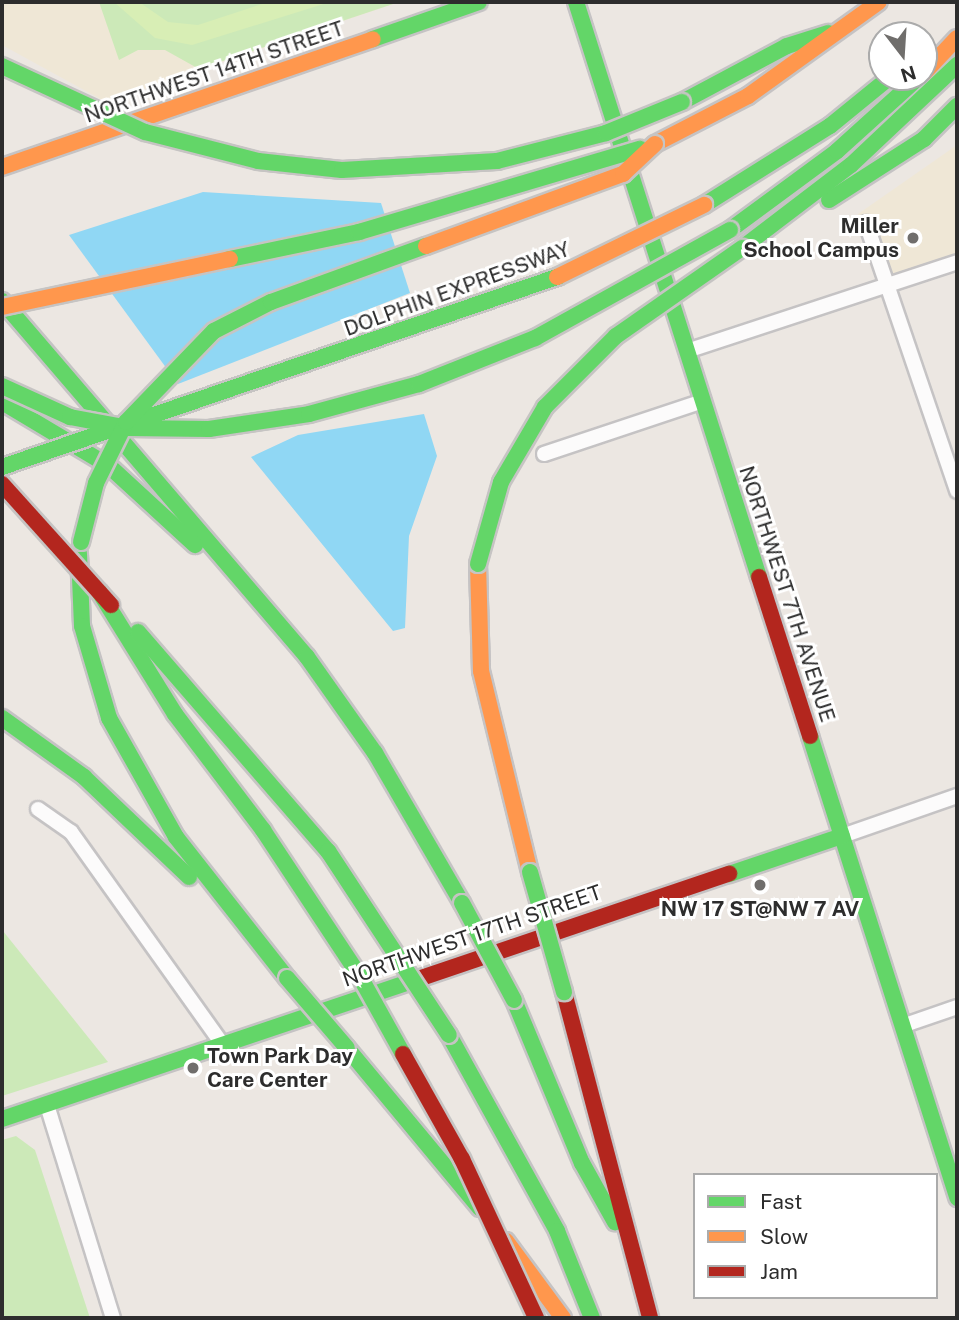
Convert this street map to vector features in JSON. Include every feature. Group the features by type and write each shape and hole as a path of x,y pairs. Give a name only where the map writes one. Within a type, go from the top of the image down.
{"main road":[{"name":"NORTHWEST 14TH STREET","path":"2,167 478,2"},
{"name":"NORTHWEST 7TH AVENUE","path":"576,2 957,1198"},
{"path":"2,307 359,232 655,144 693,127 846,27 879,2"},
{"path":"938,34 957,16"},
{"path":"2,66 145,132 258,162 342,170 496,161 606,132 682,102 787,46 846,27"},
{"path":"938,58 957,38"},
{"path":"650,1318 626,1242 609,1155 530,872 481,671 478,564 501,482 545,407 616,337 742,248 851,165 957,65"},
{"name":"DOLPHIN EXPRESSWAY","path":"2,467 552,280 704,205 830,126 873,91"},
{"path":"2,386 70,416 128,428 223,428 309,414 419,384 535,338 730,230 837,151 903,91"},
{"path":"742,248 889,163 957,106"},
{"path":"563,1318 347,1048 231,910 157,807 109,718 82,626 80,542 108,452 155,385 194,347 243,315 623,174 655,144"},
{"path":"2,301 242,576 375,753 462,903 514,1000 582,1163 626,1242"},
{"path":"2,402 109,467 212,562 242,576"},
{"path":"2,484 321,842 449,1035 557,1231 592,1318"},
{"path":"100,593 175,714 263,830 359,975 462,1159 536,1318"},
{"path":"2,718 84,777 199,888 231,910"},
{"name":"NORTHWEST 17TH STREET","path":"2,1119 842,836"}],"street":[{"path":"866,223 957,491"},
{"path":"687,351 957,262"},
{"path":"544,454 703,401"},
{"name":"NORTHWEST 17TH STREET","path":"842,836 957,796"},
{"path":"38,809 71,832 222,1045"},
{"path":"902,1026 957,1007"},
{"path":"47,1105 113,1318"}],"shaded area":[{"path":"2,2 399,2 106,102 2,45"},
{"name":"Miller School Campus","path":"957,145 957,262 887,286 858,214"}],"green space":[{"path":"99,2 399,2 199,69 165,50 138,50 119,60"},
{"path":"114,2 139,2 168,22 198,25 268,2 330,2 192,45 155,38"},
{"path":"3,931 108,1062 2,1096"},
{"path":"16,1136 35,1150 90,1318 2,1318 2,1140"}],"water":[{"path":"203,192 381,203 410,293 178,384 69,235"},
{"path":"424,414 437,456 409,536 405,628 393,631 251,457 298,435"}],"traffic: fast":[{"path":"373,39 479,2"},
{"path":"576,2 759,577"},
{"path":"682,102 787,46 828,33"},
{"path":"742,248 851,165 957,65"},
{"path":"2,66 145,132 258,161 342,170 497,161 606,133 682,102"},
{"path":"704,205 830,126 873,91"},
{"path":"730,230 837,151 903,91"},
{"path":"829,200 924,139 957,106"},
{"path":"230,259 359,232 640,149"},
{"path":"2,386 70,417 128,428 209,429 309,414 419,384 535,338 730,230"},
{"path":"81,542 96,483 126,422 214,331 271,302 426,246"},
{"path":"478,564 501,482 545,407 616,336 742,248"},
{"path":"2,467 557,277"},
{"path":"2,301 307,657 375,753 462,903"},
{"path":"2,402 109,466 195,545"},
{"path":"79,554 82,626 109,718 176,837 287,978"},
{"path":"100,593 175,714 263,830 359,975 403,1054"},
{"path":"138,632 328,851 449,1035"},
{"path":"2,718 84,777 189,877"},
{"path":"810,736 957,1198"},
{"path":"729,874 842,836"},
{"path":"530,872 564,992"},
{"path":"462,903 514,1000"},
{"path":"287,978 347,1048"},
{"path":"2,1119 412,981"},
{"path":"514,1000 582,1163 615,1222"},
{"path":"449,1035 557,1231 592,1318"},
{"path":"347,1048 480,1208"}],"traffic: slow":[{"path":"655,144 748,96 879,2"},
{"path":"938,58 957,38"},
{"path":"2,167 373,39"},
{"path":"426,246 623,174 655,144"},
{"path":"557,277 704,205"},
{"path":"2,307 230,259"},
{"path":"478,564 481,671 530,872"},
{"path":"506,1241 563,1318"}],"traffic: jam":[{"path":"2,484 111,605"},
{"path":"759,577 810,736"},
{"path":"412,981 729,874"},
{"path":"564,992 650,1318"},
{"path":"403,1054 462,1159 536,1318"}],"place":[{"name":"Miller School Campus","path":"913,238"},
{"name":"NW 17 ST@NW 7 AV","path":"760,885"},
{"name":"Town Park Day Care Center","path":"193,1068"}]}
